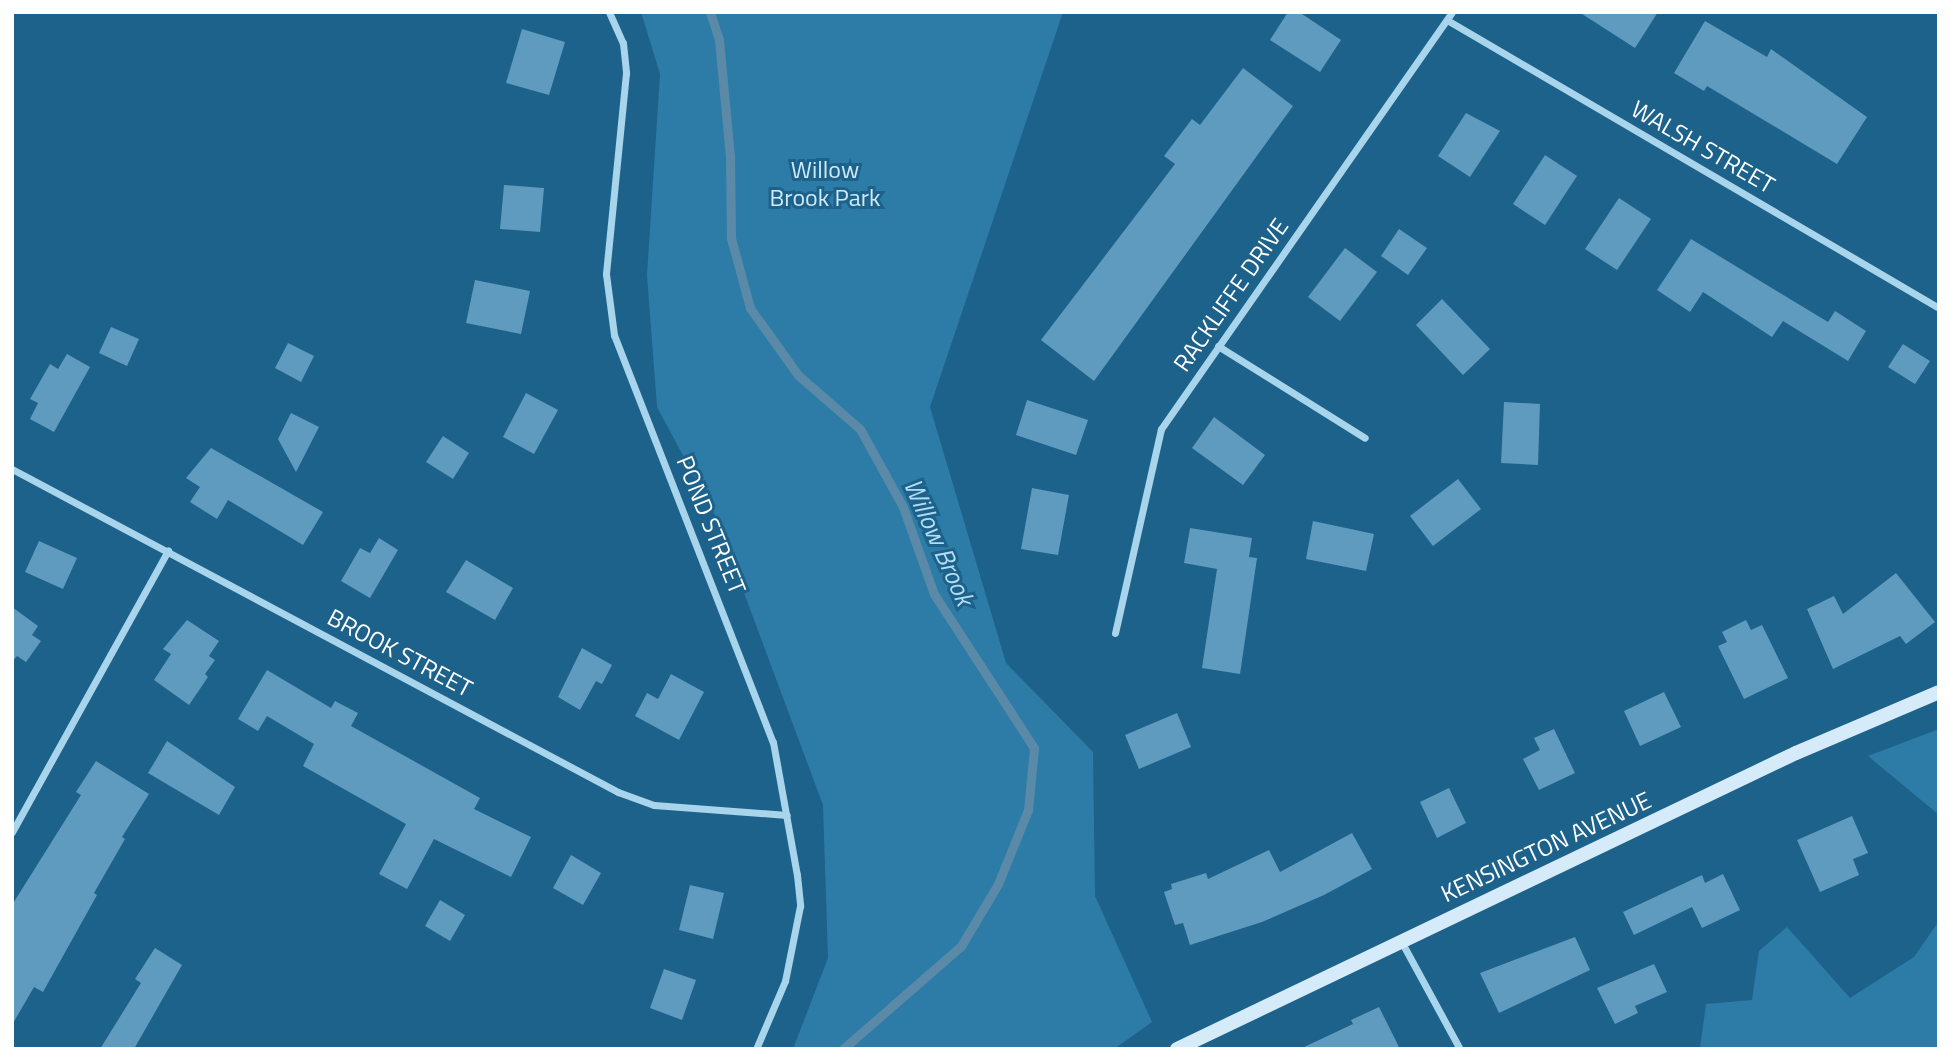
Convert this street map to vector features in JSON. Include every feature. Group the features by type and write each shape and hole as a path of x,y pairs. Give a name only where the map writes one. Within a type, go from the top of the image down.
{"main road":[{"name":"KENSINGTON AVENUE","path":"1177,1049 1796,753 1939,692"}],"street":[{"name":"POND STREET","path":"609,12 623,43 626,73 606,274 614,335 718,592 773,742 787,814 800,906 785,981 756,1049"},
{"name":"WALSH STREET","path":"1450,16 1939,308"},
{"name":"RACKLIFFE DRIVE","path":"1115,633 1161,429 1450,16"},
{"path":"1218,346 1365,438"},
{"name":"BROOK STREET","path":"12,469 618,792 654,804 787,814"},
{"path":"12,832 168,550"},
{"path":"1401,941 1460,1049"}],"green space":[{"name":"Willow Brook Park","path":"641,12 1063,12 930,407 1006,663 1093,752 1095,896 1152,1022 1114,1049 793,1049 828,958 823,805 715,515 657,407 647,275 660,74"},
{"path":"1939,729 1939,815 1868,756"},
{"path":"1939,921 1939,1049 1700,1049 1706,1004 1752,1000 1759,951 1787,927 1850,998 1914,957"}],"building":[{"path":"1288,12 1299,12 1341,40 1320,72 1270,40"},
{"path":"1579,12 1658,12 1635,48"},
{"path":"1705,21 1767,57 1771,49 1867,117 1837,164 1707,86 1704,91 1674,73"},
{"path":"522,29 565,42 549,95 506,83"},
{"path":"1243,68 1293,106 1094,381 1041,340 1175,164 1164,156 1192,119 1200,125"},
{"path":"1466,113 1500,131 1470,177 1438,156"},
{"path":"1545,155 1577,176 1545,225 1513,204"},
{"path":"504,185 544,188 540,232 500,229"},
{"path":"1619,198 1651,219 1617,270 1585,249"},
{"path":"1399,229 1427,248 1408,275 1381,256"},
{"path":"1691,239 1828,322 1835,311 1866,331 1848,361 1783,321 1772,337 1703,292 1690,312 1657,290"},
{"path":"1345,248 1377,272 1340,321 1308,297"},
{"path":"475,280 530,291 521,334 466,323"},
{"path":"1442,299 1490,349 1463,375 1416,325"},
{"path":"111,327 139,339 127,366 99,353"},
{"path":"288,343 314,356 301,382 275,368"},
{"path":"1903,344 1930,361 1915,384 1888,367"},
{"path":"67,354 90,367 54,432 30,419 38,403 30,399 50,364 58,369"},
{"path":"526,393 558,410 534,454 503,437"},
{"path":"1027,400 1088,420 1076,455 1016,435"},
{"path":"1504,402 1540,404 1538,465 1501,463"},
{"path":"291,413 319,427 296,472 278,439"},
{"path":"1214,417 1265,455 1243,485 1192,448"},
{"path":"443,436 469,453 453,479 426,462"},
{"path":"211,448 323,512 303,545 228,500 217,519 190,502 200,487 186,478"},
{"path":"1458,479 1481,509 1433,546 1410,516"},
{"path":"1032,488 1069,495 1058,555 1021,549"},
{"path":"1313,521 1374,534 1366,571 1306,559"},
{"path":"1190,528 1252,538 1249,557 1257,558 1240,674 1202,668 1217,569 1184,563"},
{"path":"379,538 398,550 370,598 341,581 360,548 370,553"},
{"path":"39,541 77,558 63,589 25,572"},
{"path":"466,560 513,588 495,620 446,592"},
{"path":"1896,573 1935,622 1906,644 1900,636 1833,669 1807,609 1834,596 1843,614"},
{"path":"12,607 38,626 32,635 41,641 26,662 17,656 12,662"},
{"path":"187,620 219,641 209,656 215,660 205,674 208,677 189,705 154,680 171,654 163,649"},
{"path":"1746,620 1751,630 1762,625 1788,678 1744,699 1718,646 1727,642 1722,632"},
{"path":"582,648 612,665 602,684 596,681 580,710 558,697"},
{"path":"267,670 331,708 335,701 358,713 351,726 480,798 474,809 531,837 511,877 434,839 407,889 379,874 406,824 303,766 314,744 267,716 258,731 238,719"},
{"path":"671,674 704,692 679,740 635,716 647,693 658,699"},
{"path":"1664,692 1681,727 1640,746 1624,711"},
{"path":"1177,713 1191,747 1139,769 1125,735"},
{"path":"1554,729 1575,773 1539,790 1523,759 1540,750 1534,738"},
{"path":"167,741 235,787 219,815 148,773"},
{"path":"96,761 149,794 122,837 125,839 94,893 97,895 43,992 34,987 12,1025 12,905 81,795 76,792"},
{"path":"1449,788 1466,823 1437,838 1420,802"},
{"path":"1852,816 1868,853 1853,859 1859,875 1820,892 1797,840"},
{"path":"1352,833 1372,869 1324,895 1262,922 1190,945 1183,923 1175,925 1164,892 1172,889 1171,884 1206,873 1208,879 1269,850 1280,872"},
{"path":"571,855 601,873 583,905 553,888"},
{"path":"1723,874 1740,910 1702,928 1692,907 1634,935 1623,912 1702,875 1705,883"},
{"path":"690,885 724,893 713,939 679,930"},
{"path":"440,900 465,915 450,941 425,926"},
{"path":"1575,937 1590,970 1499,1013 1480,973"},
{"path":"155,948 182,965 134,1049 100,1049 141,983 135,979"},
{"path":"1654,964 1667,992 1635,1006 1638,1013 1615,1024 1597,988"},
{"path":"664,969 696,980 682,1020 650,1008"},
{"path":"1379,1007 1400,1049 1300,1049 1353,1024 1351,1020"}],"waterway":[{"name":"Willow Brook","path":"710,12 719,40 730,156 731,238 750,308 798,375 860,429 903,507 934,594 1034,748 1028,810 998,884 961,946 843,1049"}]}
